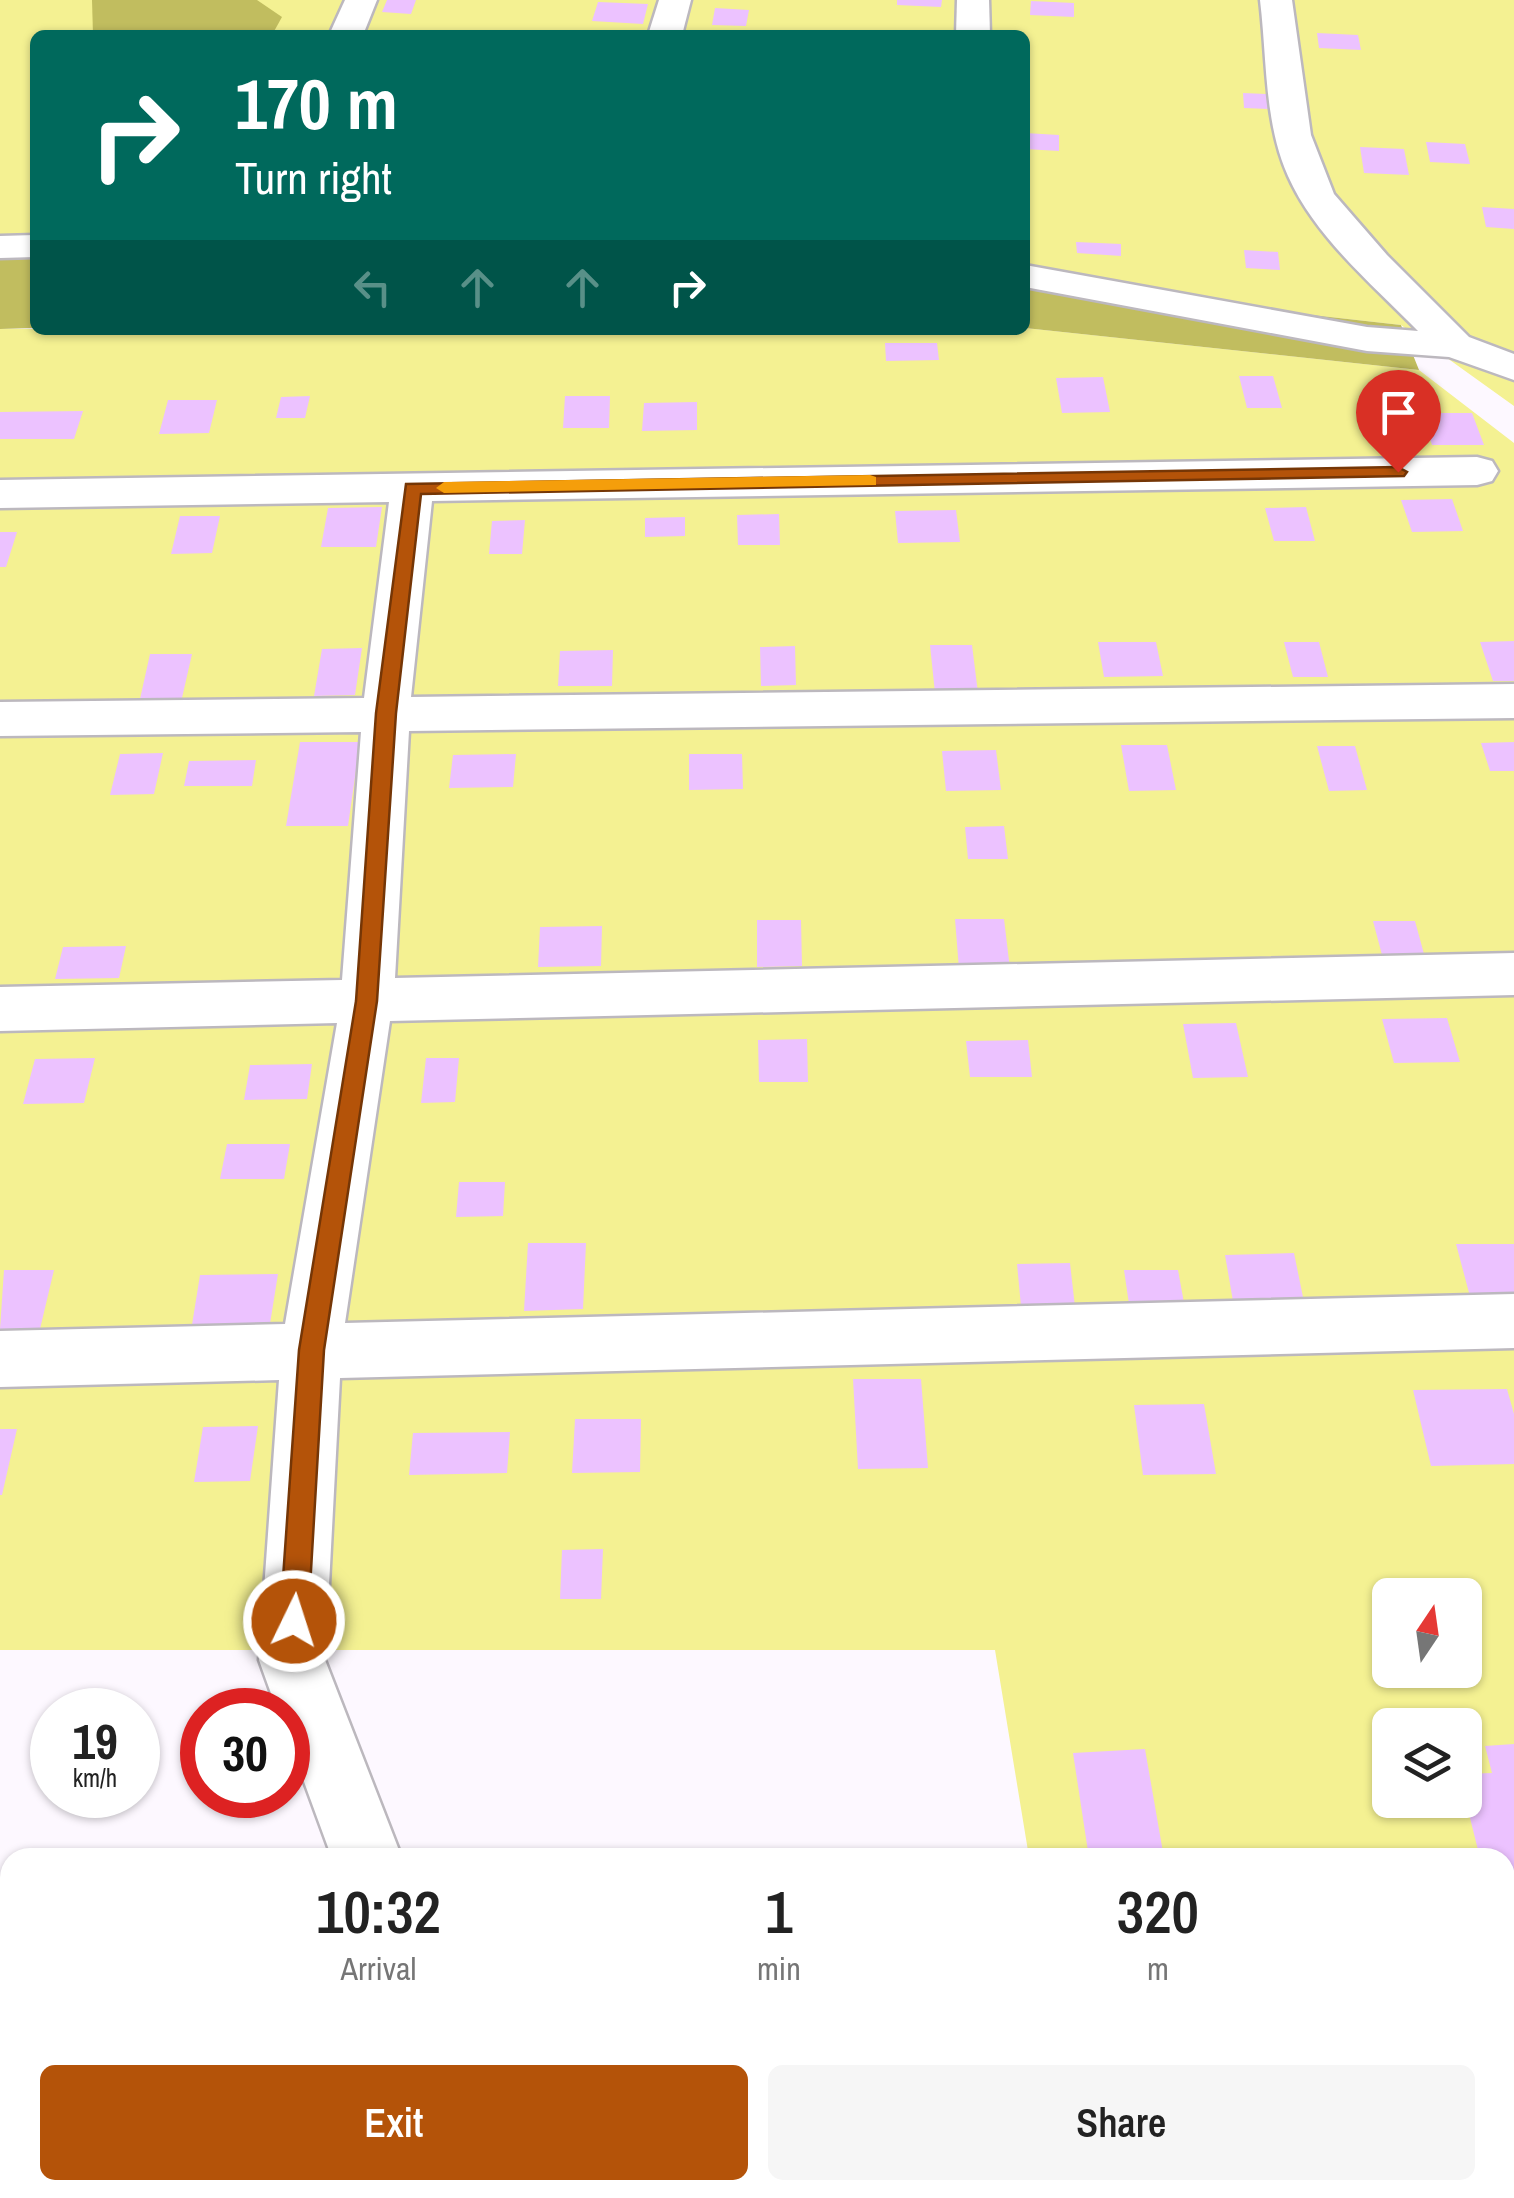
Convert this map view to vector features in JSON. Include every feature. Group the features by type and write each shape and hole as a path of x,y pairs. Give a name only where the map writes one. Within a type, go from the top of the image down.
{"street":[{"path":"348,30 360,0"},
{"path":"666,30 674,0"},
{"path":"973,0 973,30"},
{"path":"1276,0 1296,148 1307,179 1328,212 1455,345"},
{"path":"0,247 30,246"},
{"path":"1030,277 1368,339 1455,345 1514,368"},
{"path":"0,494 1477,471"},
{"path":"364,1848 292,1660 311,1350 366,1001 386,713 412,488"},
{"path":"0,719 1514,701"},
{"path":"0,1009 1514,974"},
{"path":"0,1359 1514,1321"}],"shaded area":[{"path":"0,0 1514,0 1514,406 1401,325 1030,284 1030,30 30,30 30,251 0,251"},
{"path":"92,0 257,0 282,17 275,30 93,30"},
{"path":"0,251 30,251 30,328 0,329"},
{"path":"1030,284 1401,325 1419,370 1030,329"},
{"path":"0,329 30,329 30,335 1030,335 1030,329 1419,370 1514,443 1514,1848 1028,1848 995,1650 0,1650"}],"building":[{"path":"387,0 416,0 411,14 382,12"},
{"path":"897,0 942,0 941,7 897,5"},
{"path":"1031,1 1074,3 1074,17 1030,15"},
{"path":"598,2 648,4 643,24 592,21"},
{"path":"715,8 749,10 746,26 712,25"},
{"path":"1317,33 1358,35 1361,50 1319,48"},
{"path":"1243,93 1266,94 1268,109 1244,108"},
{"path":"1030,133 1059,135 1059,151 1030,149"},
{"path":"1426,142 1465,144 1470,164 1430,162"},
{"path":"1360,147 1404,149 1409,175 1364,173"},
{"path":"1482,207 1514,209 1514,229 1486,227"},
{"path":"1076,242 1121,244 1121,256 1077,253"},
{"path":"1244,250 1278,252 1280,270 1246,268"},
{"path":"885,343 937,343 939,360 886,361"},
{"path":"1239,376 1273,376 1282,408 1247,408"},
{"path":"1103,377 1110,412 1062,413 1056,378"},
{"path":"310,396 305,418 276,418 281,397"},
{"path":"565,396 610,396 609,428 563,428"},
{"path":"168,400 217,400 209,433 159,434"},
{"path":"697,402 697,430 642,431 644,403"},
{"path":"83,411 74,439 0,439 0,412"},
{"path":"1421,413 1472,413 1484,445 1432,445"},
{"path":"1452,499 1463,531 1412,532 1401,500"},
{"path":"382,507 376,547 321,547 328,508"},
{"path":"1306,507 1315,541 1274,541 1265,508"},
{"path":"956,510 960,542 898,543 895,511"},
{"path":"779,514 780,545 738,545 737,515"},
{"path":"180,516 220,516 212,553 171,554"},
{"path":"685,517 685,536 645,537 645,518"},
{"path":"525,520 522,554 489,554 492,521"},
{"path":"0,532 17,532 6,567 0,567"},
{"path":"1514,641 1514,681 1493,681 1480,642"},
{"path":"1098,642 1156,642 1163,676 1104,677"},
{"path":"1284,642 1319,642 1328,677 1293,677"},
{"path":"930,645 972,645 978,693 935,693"},
{"path":"795,646 796,685 761,686 760,647"},
{"path":"362,648 355,695 314,696 322,649"},
{"path":"613,650 612,686 558,686 560,651"},
{"path":"150,654 192,654 182,698 140,699"},
{"path":"300,742 360,742 348,826 286,826"},
{"path":"1514,742 1514,771 1490,771 1481,743"},
{"path":"1121,745 1167,745 1176,790 1129,791"},
{"path":"1317,746 1355,746 1367,790 1329,791"},
{"path":"996,750 1001,790 946,791 942,751"},
{"path":"163,753 154,794 110,795 120,754"},
{"path":"516,754 513,787 449,788 453,755"},
{"path":"689,754 742,754 743,789 689,790"},
{"path":"256,760 252,786 184,786 189,761"},
{"path":"1004,826 1008,859 968,859 965,827"},
{"path":"955,919 1004,919 1010,969 959,969"},
{"path":"757,920 801,920 802,966 757,967"},
{"path":"1373,921 1415,921 1424,954 1382,955"},
{"path":"602,926 601,966 538,967 540,927"},
{"path":"126,946 119,978 55,979 63,947"},
{"path":"1447,1018 1460,1062 1394,1063 1382,1019"},
{"path":"1236,1023 1248,1077 1193,1078 1183,1024"},
{"path":"807,1039 808,1082 759,1082 758,1040"},
{"path":"1028,1040 1032,1077 970,1077 966,1041"},
{"path":"95,1058 84,1103 23,1104 35,1059"},
{"path":"426,1058 459,1058 455,1102 421,1103"},
{"path":"312,1064 307,1099 244,1100 250,1065"},
{"path":"227,1144 290,1144 284,1179 220,1179"},
{"path":"459,1182 505,1182 503,1216 456,1217"},
{"path":"528,1243 586,1243 583,1309 524,1311"},
{"path":"1456,1244 1514,1244 1514,1303 1472,1304"},
{"path":"1294,1253 1305,1307 1234,1307 1225,1255"},
{"path":"1070,1263 1076,1316 1022,1317 1017,1264"},
{"path":"4,1270 54,1270 40,1329 0,1329"},
{"path":"1124,1270 1178,1270 1184,1303 1129,1304"},
{"path":"278,1274 269,1330 191,1331 200,1275"},
{"path":"853,1379 921,1379 928,1468 858,1469"},
{"path":"1507,1389 1514,1414 1514,1464 1431,1466 1413,1390"},
{"path":"1204,1404 1216,1474 1143,1475 1134,1405"},
{"path":"575,1419 641,1419 640,1472 572,1473"},
{"path":"258,1426 250,1481 194,1482 203,1427"},
{"path":"0,1429 17,1429 2,1495 0,1495"},
{"path":"510,1432 507,1473 409,1475 413,1433"},
{"path":"603,1549 601,1599 560,1599 562,1550"},
{"path":"1514,1744 1514,1848 1478,1848 1470,1818 1482,1818 1482,1773 1492,1773 1485,1746"},
{"path":"1145,1749 1162,1848 1087,1848 1073,1753"}],"slow traffic":[{"path":"444,488 870,481"}],"route":[{"path":"294,1621 311,1350 366,1001 386,713 412,488 1398,472"}]}
